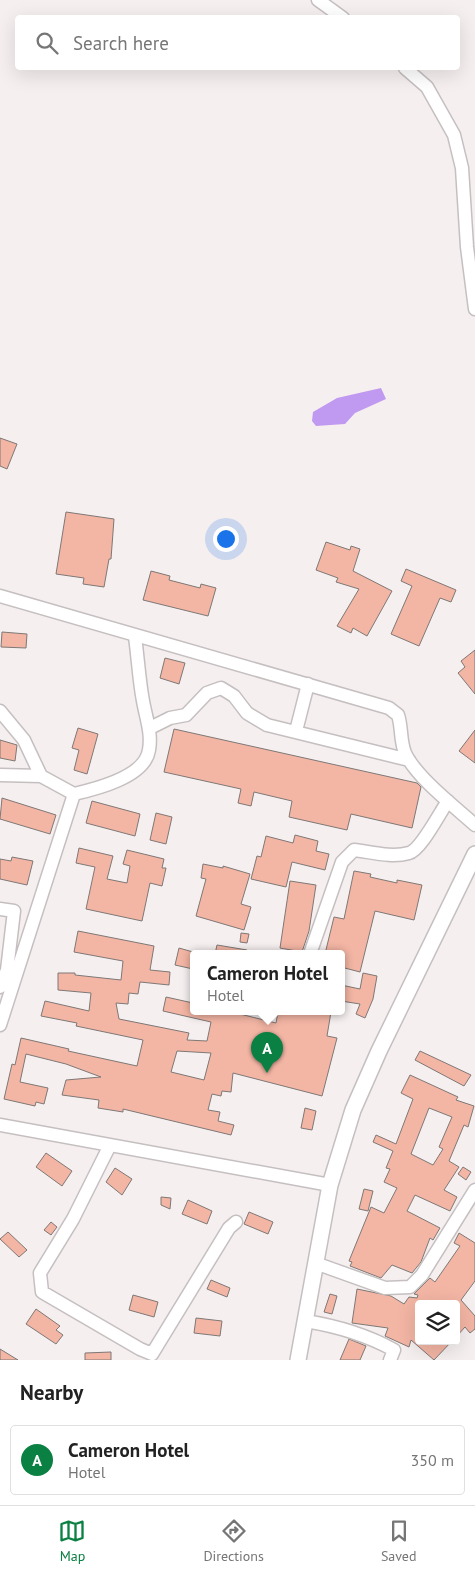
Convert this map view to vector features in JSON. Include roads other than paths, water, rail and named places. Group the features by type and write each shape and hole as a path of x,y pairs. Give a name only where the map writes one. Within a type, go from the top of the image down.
{"main road":[{"path":"298,1360 330,1185 353,1110 379,1051 475,854"}],"street":[{"path":"318,0 339,15"},
{"path":"407,70 426,88 454,135 462,168 467,247 475,309"},
{"path":"0,596 135,637 389,708 396,712 400,720 402,744 409,760 475,825"},
{"path":"0,775 41,776 74,794 103,787 140,767 149,752 150,728 143,701 135,637"},
{"path":"296,731 308,684"},
{"path":"150,728 170,718 186,715 207,693 221,688 234,696 247,713 267,725 409,760"},
{"path":"0,711 24,740 41,776"},
{"path":"0,1025 74,794"},
{"path":"311,950 342,862 354,850 389,855 410,853 419,845 448,800"},
{"path":"0,909 14,911 7,970 0,987"},
{"path":"0,1125 330,1185"},
{"path":"110,1145 73,1219 40,1273 42,1292 140,1349 152,1354 229,1228 236,1222"},
{"path":"315,1263 385,1288 410,1286 422,1275 475,1190"},
{"path":"305,1321 356,1332 381,1343 394,1350 390,1360"}],"place":[{"name":"Cameron Hotel","path":"267,1073"}]}
